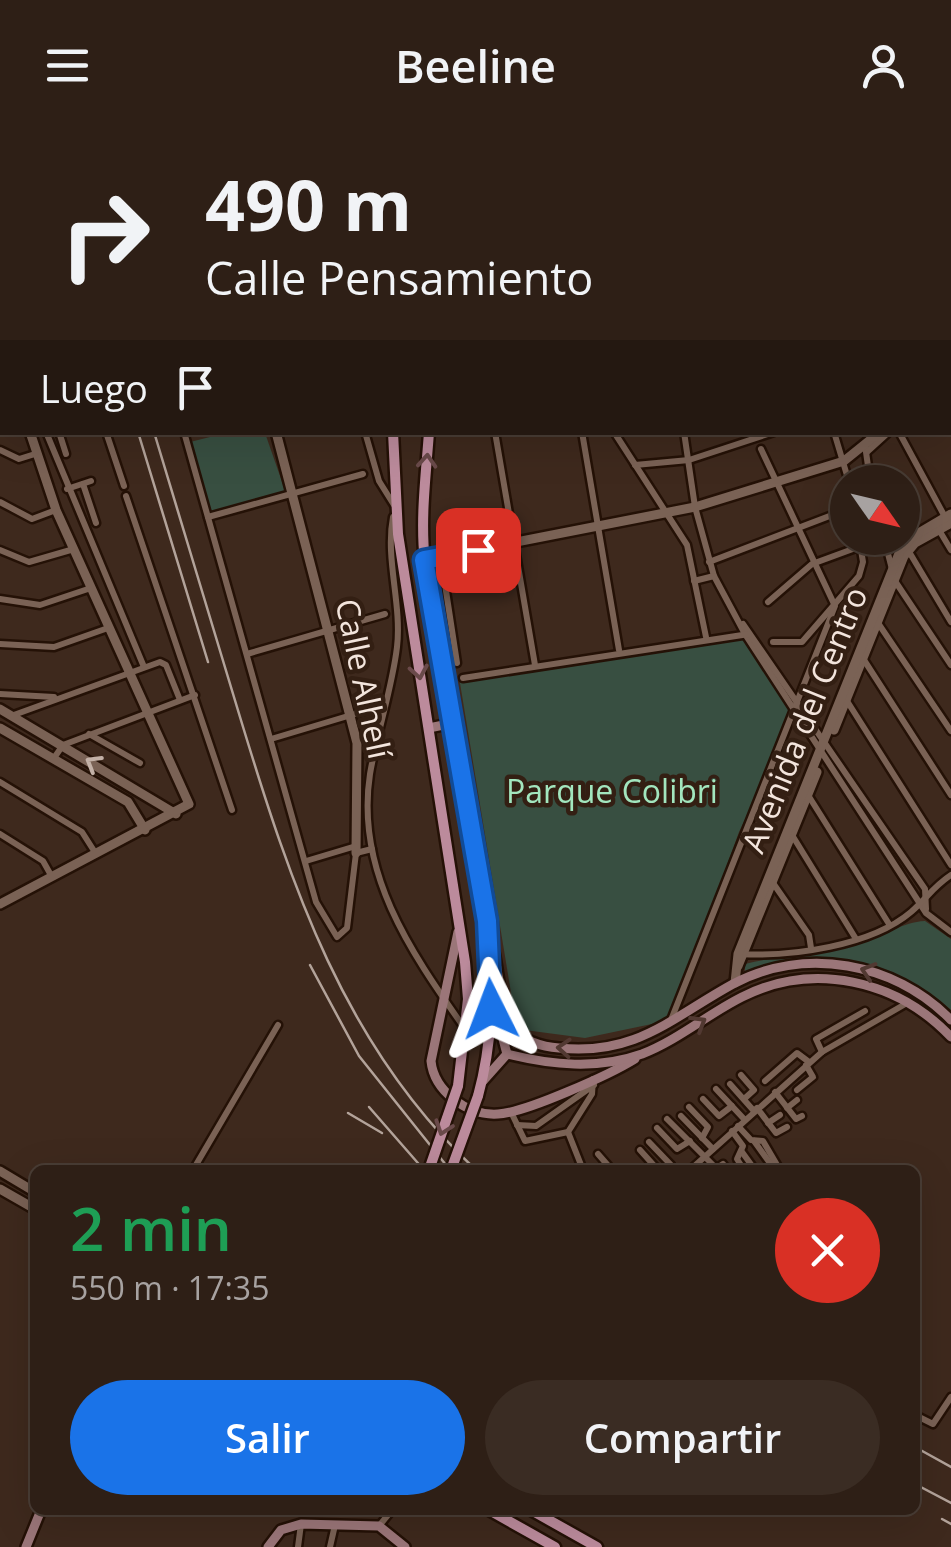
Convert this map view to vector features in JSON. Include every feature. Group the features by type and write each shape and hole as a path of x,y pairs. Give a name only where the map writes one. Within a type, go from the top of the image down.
{"main road":[{"path":"394,435 395,506 468,999 458,1086 431,1165"},
{"path":"429,435 424,560 487,921 513,1028 529,1041 550,1048 600,1049 642,1039 735,983 785,966 842,964 904,986 951,1020"},
{"path":"429,728 454,723"},
{"path":"453,1165 482,1082 491,1009 487,921"},
{"path":"459,924 431,1061 439,1086 471,1109 496,1115 593,1082 740,998 796,979 842,979 886,991 951,1037"},
{"path":"507,1054 503,1039 513,1028"},
{"path":"482,1082 507,1054"},
{"path":"507,1054 566,1064 595,1064 643,1054"},
{"path":"26,1547 39,1515"},
{"path":"498,1515 555,1547"},
{"path":"528,1532 533,1515"},
{"path":"539,1515 597,1547"},
{"path":"268,1547 281,1530 301,1524 379,1526 406,1547"}],"street":[{"path":"0,890 3,902 189,804 56,510 31,435"},
{"path":"47,435 144,667"},
{"path":"60,435 66,454"},
{"path":"107,435 124,486"},
{"path":"185,435 306,861 372,848"},
{"name":"Calle Alhelí","path":"277,435 352,715 360,764 347,928 337,937 316,902 306,861"},
{"path":"365,435 378,481 395,506 390,530 398,633 370,776 367,829 402,935 466,1029"},
{"path":"495,435 534,665"},
{"path":"583,435 619,650"},
{"path":"616,435 687,545 706,637"},
{"path":"685,435 702,542 714,576 796,712 927,894 928,916"},
{"path":"634,466 689,460 765,435"},
{"path":"835,435 845,465"},
{"path":"868,465 866,449 878,435"},
{"path":"424,560 695,507 844,462 885,435"},
{"path":"901,435 949,518"},
{"path":"670,1023 835,606 761,449"},
{"path":"0,450 20,459 35,454"},
{"path":"208,517 362,474"},
{"path":"68,489 87,483 96,523"},
{"path":"126,496 232,810"},
{"path":"0,502 32,519 56,510"},
{"path":"709,562 830,515"},
{"path":"920,539 939,530 949,518"},
{"path":"920,537 949,518"},
{"path":"939,530 951,550"},
{"path":"687,545 702,542"},
{"path":"0,550 29,562 74,549"},
{"path":"768,602 812,564 832,555"},
{"path":"773,642 802,642 863,570 861,555"},
{"path":"888,555 893,577 951,665"},
{"name":"Avenida del Centro","path":"735,983 741,955 904,555"},
{"path":"916,555 951,622"},
{"path":"440,558 458,663"},
{"path":"694,581 714,576"},
{"name":"Avenida del Centro","path":"741,955 808,796 824,746 864,660 893,577"},
{"path":"0,599 40,605 90,588"},
{"path":"247,654 385,614"},
{"path":"878,623 951,732"},
{"path":"0,644 41,649 108,628"},
{"path":"464,678 619,650 749,634"},
{"path":"749,634 799,702 928,916"},
{"path":"864,660 951,796"},
{"path":"11,716 164,662 180,700"},
{"path":"0,694 62,698"},
{"path":"54,758 62,745 195,696"},
{"path":"847,701 951,864"},
{"path":"0,709 176,814"},
{"path":"271,739 368,710"},
{"path":"0,728 128,802 144,830"},
{"path":"90,734 140,763"},
{"path":"0,782 82,832 96,854"},
{"path":"128,802 136,790"},
{"path":"808,796 889,924"},
{"path":"0,834 44,861 52,877"},
{"path":"792,836 856,939"},
{"path":"741,955 856,939 910,913 951,875"},
{"path":"773,883 809,935 812,948"},
{"path":"910,913 928,916 951,932"},
{"path":"695,1165 822,1052 907,1003"},
{"path":"822,1052 816,1039 865,1011"},
{"path":"197,1165 278,1025"},
{"path":"765,1081 798,1053 813,1076 796,1090"},
{"path":"741,1075 754,1090 744,1100"},
{"path":"516,1125 536,1126 593,1082"},
{"path":"581,1165 568,1132 593,1082"},
{"path":"730,1084 776,1134 787,1127"},
{"path":"716,1089 732,1106 742,1152 751,1165"},
{"path":"775,1092 796,1119 802,1116"},
{"path":"703,1099 719,1116 732,1106"},
{"path":"787,1108 797,1100"},
{"path":"689,1107 708,1127 702,1138"},
{"path":"511,1112 528,1142 568,1132"},
{"path":"768,1123 780,1115"},
{"path":"681,1116 712,1149"},
{"path":"667,1119 713,1165"},
{"path":"738,1125 754,1141 763,1142 774,1165"},
{"path":"657,1128 678,1149 690,1142"},
{"path":"648,1142 671,1165"},
{"path":"640,1150 654,1165"},
{"path":"740,1165 737,1160 742,1152"},
{"path":"598,1154 608,1165"},
{"path":"0,1171 30,1189"},
{"path":"0,1189 30,1207"},
{"path":"920,1418 933,1424 951,1397"},
{"path":"379,1526 388,1515"},
{"path":"298,1547 301,1524"},
{"path":"330,1547 335,1526"}],"green space":[{"path":"218,435 266,435 287,496 251,500 208,517 186,443"},
{"name":"Parque Colibri","path":"749,638 794,716 739,832 671,1020 585,1038 517,1029 459,677"},
{"path":"925,921 951,939 951,1010 905,979 853,962 799,959 745,972 745,964 851,947"}],"railway":[{"path":"139,435 208,662"},
{"path":"155,435 259,780 302,902 357,1017 391,1071 430,1122 471,1165"},
{"path":"310,965 359,1056 446,1165"},
{"path":"369,1107 420,1165"},
{"path":"348,1113 382,1133"},
{"path":"920,1450 951,1467"},
{"path":"920,1487 951,1503"},
{"path":"942,1519 951,1524"}],"route":[{"path":"478,550 424,560 487,921 491,1009"}]}
